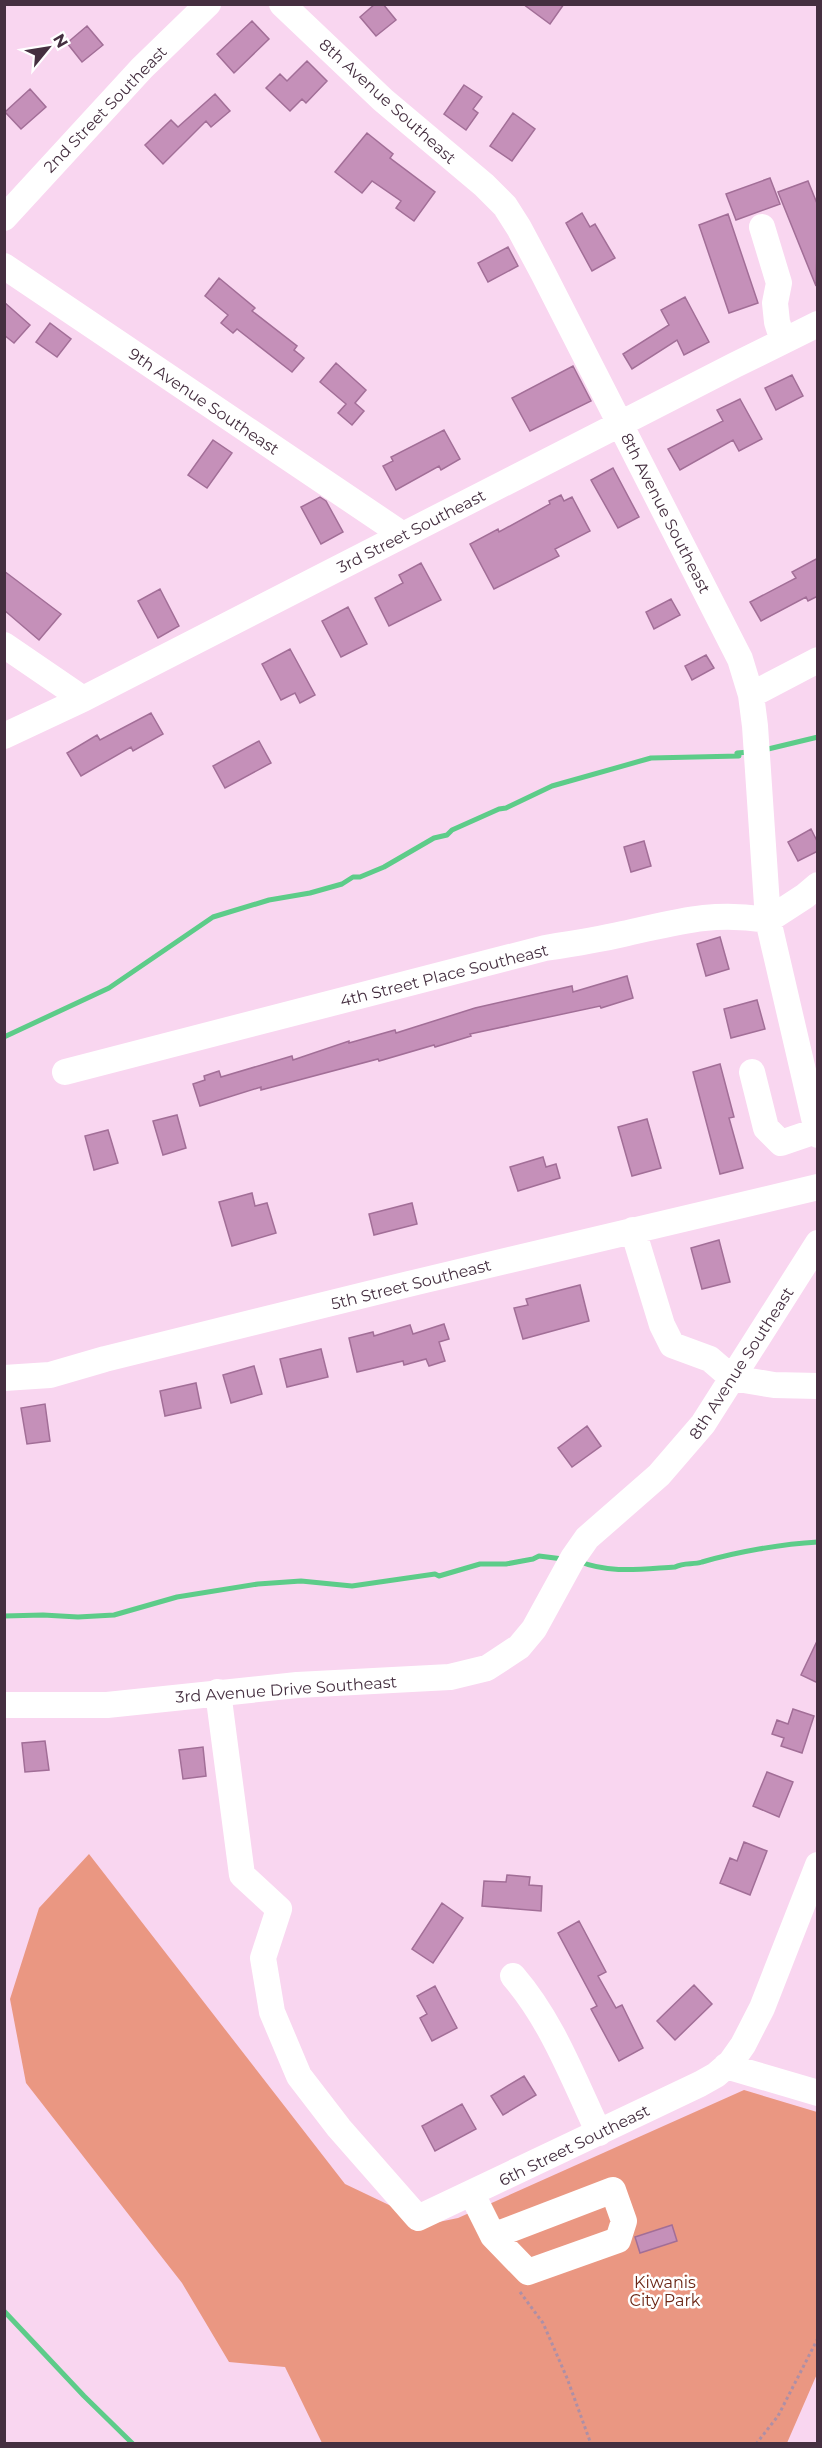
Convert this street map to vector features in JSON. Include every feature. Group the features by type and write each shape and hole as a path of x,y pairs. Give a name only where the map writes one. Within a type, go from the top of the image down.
{"street":[{"name":"2nd Street Southeast","path":"4,218 103,108 208,4"},
{"name":"8th Avenue Southeast","path":"282,4 383,100 484,185 505,206 538,264 740,659 751,695 768,920 817,1133"},
{"path":"762,227 779,283 775,303 777,322 783,341"},
{"name":"9th Avenue Southeast","path":"4,266 403,536"},
{"name":"3rd Street Southeast","path":"4,736 83,699 818,324"},
{"path":"4,645 83,699"},
{"path":"751,695 818,660"},
{"path":"768,920 806,896 818,885"},
{"name":"4th Street Place Southeast","path":"65,1072 545,948 620,935 693,917 738,915 768,920"},
{"path":"752,1072 766,1128 781,1143 817,1133"},
{"name":"5th Street Southeast","path":"4,1378 50,1375 105,1359 818,1187"},
{"path":"633,1230 662,1325 672,1345 711,1359 732,1378 774,1385 818,1386"},
{"name":"8th Avenue Southeast","path":"543,1613 568,1566 587,1538 675,1459 703,1424 818,1243"},
{"name":"3rd Avenue Drive Southeast","path":"4,1705 106,1705 297,1684 450,1677 487,1668 519,1647 543,1613"},
{"name":"6th Street Southeast","path":"218,1692 242,1875 279,1909 263,1958 272,2012 299,2076 339,2128 418,2218 700,2084 726,2066"},
{"path":"818,1865 762,2008 743,2046 726,2066 818,2093"},
{"path":"513,1976 547,2022 599,2133"},
{"path":"472,2194 493,2236 528,2272 618,2240 624,2220 614,2190 493,2236"}],"path":[{"path":"518,2288 543,2323 567,2378 591,2444"},
{"path":"756,2444 778,2416 818,2338"}],"green space":[{"name":"Kiwanis City Park","path":"89,1854 345,2184 429,2224 458,2218 744,2090 817,2112 817,2374 787,2443 322,2443 285,2367 229,2362 182,2283 26,2083 10,1999 39,1908"}],"building":[{"path":"375,4 383,4 396,20 376,36 360,17"},
{"path":"523,4 564,4 550,24"},
{"path":"252,21 269,39 234,73 217,54"},
{"path":"87,26 103,45 82,62 67,43"},
{"path":"307,61 327,81 306,103 302,99 290,111 266,88 280,74 287,81"},
{"path":"464,85 482,97 473,109 478,113 466,130 444,114"},
{"path":"30,89 46,107 21,129 5,112"},
{"path":"215,94 230,111 211,127 206,121 163,164 145,145 171,120 178,127"},
{"path":"513,113 535,129 512,161 490,146"},
{"path":"367,133 393,154 390,158 435,192 414,221 396,208 401,201 372,181 362,193 335,172"},
{"path":"770,178 780,204 736,220 726,194"},
{"path":"808,181 818,206 816,286 778,192"},
{"path":"582,213 590,227 595,224 615,258 592,271 566,223"},
{"path":"728,214 758,303 729,313 699,225"},
{"path":"508,247 518,266 488,282 478,263"},
{"path":"219,278 255,308 252,311 297,346 294,350 304,358 292,372 237,329 233,333 221,323 228,315 205,296"},
{"path":"685,297 709,342 684,355 677,340 632,369 623,354 669,325 661,310"},
{"path":"4,302 30,325 14,343 4,335"},
{"path":"50,323 71,339 57,357 36,342"},
{"path":"336,363 366,390 355,403 364,411 352,425 338,413 346,404 320,382"},
{"path":"573,366 591,401 530,431 512,398"},
{"path":"792,375 803,396 776,410 765,388"},
{"path":"740,399 762,439 739,451 733,440 680,470 668,449 723,421 717,410"},
{"path":"444,430 460,459 441,470 439,466 396,490 383,466 393,461 391,457"},
{"path":"213,440 232,453 207,488 188,475"},
{"path":"613,468 639,517 618,528 591,480"},
{"path":"561,495 564,501 572,497 590,531 555,549 559,556 494,589 470,544 498,529 499,532 550,504 549,501"},
{"path":"320,497 326,501 343,532 321,544 301,507"},
{"path":"818,558 818,596 808,601 806,597 761,621 750,602 796,578 792,572"},
{"path":"421,563 441,600 389,626 375,598 403,583 399,575"},
{"path":"4,571 61,614 39,640 4,610"},
{"path":"160,589 179,626 158,638 138,601"},
{"path":"671,599 680,615 654,629 646,612"},
{"path":"348,607 367,644 341,657 322,621"},
{"path":"290,649 315,695 300,703 295,693 281,700 262,664"},
{"path":"706,655 714,668 692,680 685,666"},
{"path":"151,713 163,734 133,751 131,747 81,776 67,753 97,735 100,740"},
{"path":"259,741 271,763 225,788 213,766"},
{"path":"811,829 818,843 818,851 798,861 788,842"},
{"path":"644,841 651,866 631,872 624,847"},
{"path":"720,937 729,969 706,976 697,944"},
{"path":"627,976 633,998 601,1008 600,1006 470,1034 471,1036 435,1047 434,1045 261,1090 261,1087 200,1106 193,1084 205,1080 204,1076 219,1071 221,1077 292,1056 293,1060 349,1041 349,1043 395,1030 396,1033 475,1008 572,986 573,992"},
{"path":"757,1000 765,1029 731,1038 724,1009"},
{"path":"720,1064 734,1117 729,1118 743,1168 720,1174 693,1072"},
{"path":"177,1115 186,1148 163,1155 153,1121"},
{"path":"647,1119 661,1168 632,1176 618,1127"},
{"path":"108,1130 118,1163 94,1170 85,1136"},
{"path":"543,1157 546,1167 556,1164 560,1178 518,1191 510,1167"},
{"path":"252,1193 255,1206 267,1203 276,1233 232,1246 219,1202"},
{"path":"412,1203 417,1224 374,1235 369,1214"},
{"path":"719,1240 730,1282 702,1289 691,1248"},
{"path":"580,1285 589,1321 523,1339 514,1308 528,1305 526,1299"},
{"path":"444,1324 449,1339 439,1342 445,1361 429,1366 426,1359 404,1365 403,1361 357,1372 349,1338 373,1332 374,1336 410,1325 413,1334"},
{"path":"321,1349 328,1377 287,1387 280,1359"},
{"path":"254,1366 262,1394 231,1403 223,1375"},
{"path":"196,1383 201,1408 165,1416 160,1391"},
{"path":"45,1404 50,1441 27,1444 21,1408"},
{"path":"587,1426 601,1446 572,1467 558,1448"},
{"path":"818,1639 818,1683 801,1675"},
{"path":"793,1709 814,1716 802,1753 781,1746 784,1738 772,1734 777,1720 788,1724"},
{"path":"45,1741 49,1770 25,1772 22,1743"},
{"path":"203,1747 206,1776 183,1779 179,1750"},
{"path":"767,1772 793,1782 779,1817 753,1806"},
{"path":"744,1842 767,1851 750,1895 720,1883 730,1858 737,1861"},
{"path":"507,1875 530,1877 529,1885 542,1886 541,1911 482,1906 484,1881 506,1882"},
{"path":"442,1903 463,1918 433,1963 412,1949"},
{"path":"579,1921 606,1972 598,1976 616,2008 622,2005 643,2048 619,2061 591,2009 597,2006 558,1933"},
{"path":"694,1985 712,2004 675,2040 657,2021"},
{"path":"435,1986 457,2028 432,2041 420,2018 427,2014 417,1996"},
{"path":"524,2076 536,2095 503,2115 491,2096"},
{"path":"462,2104 476,2129 435,2151 422,2126"},
{"path":"672,2225 677,2241 640,2253 635,2237"}],"waterway":[{"path":"764,750 818,737"},
{"path":"4,1037 109,988 213,917 269,900 310,893 342,884 353,877 360,877 384,867 434,838 447,835 452,830 552,786 651,758 739,756 737,753 749,752"},
{"path":"578,1561 614,1569 675,1567 759,1549 818,1542"},
{"path":"4,1616 114,1615 177,1597 258,1584 301,1581 352,1586 435,1574 439,1576 480,1564 506,1564 539,1556 563,1559"},
{"path":"4,2311 133,2444"}]}
